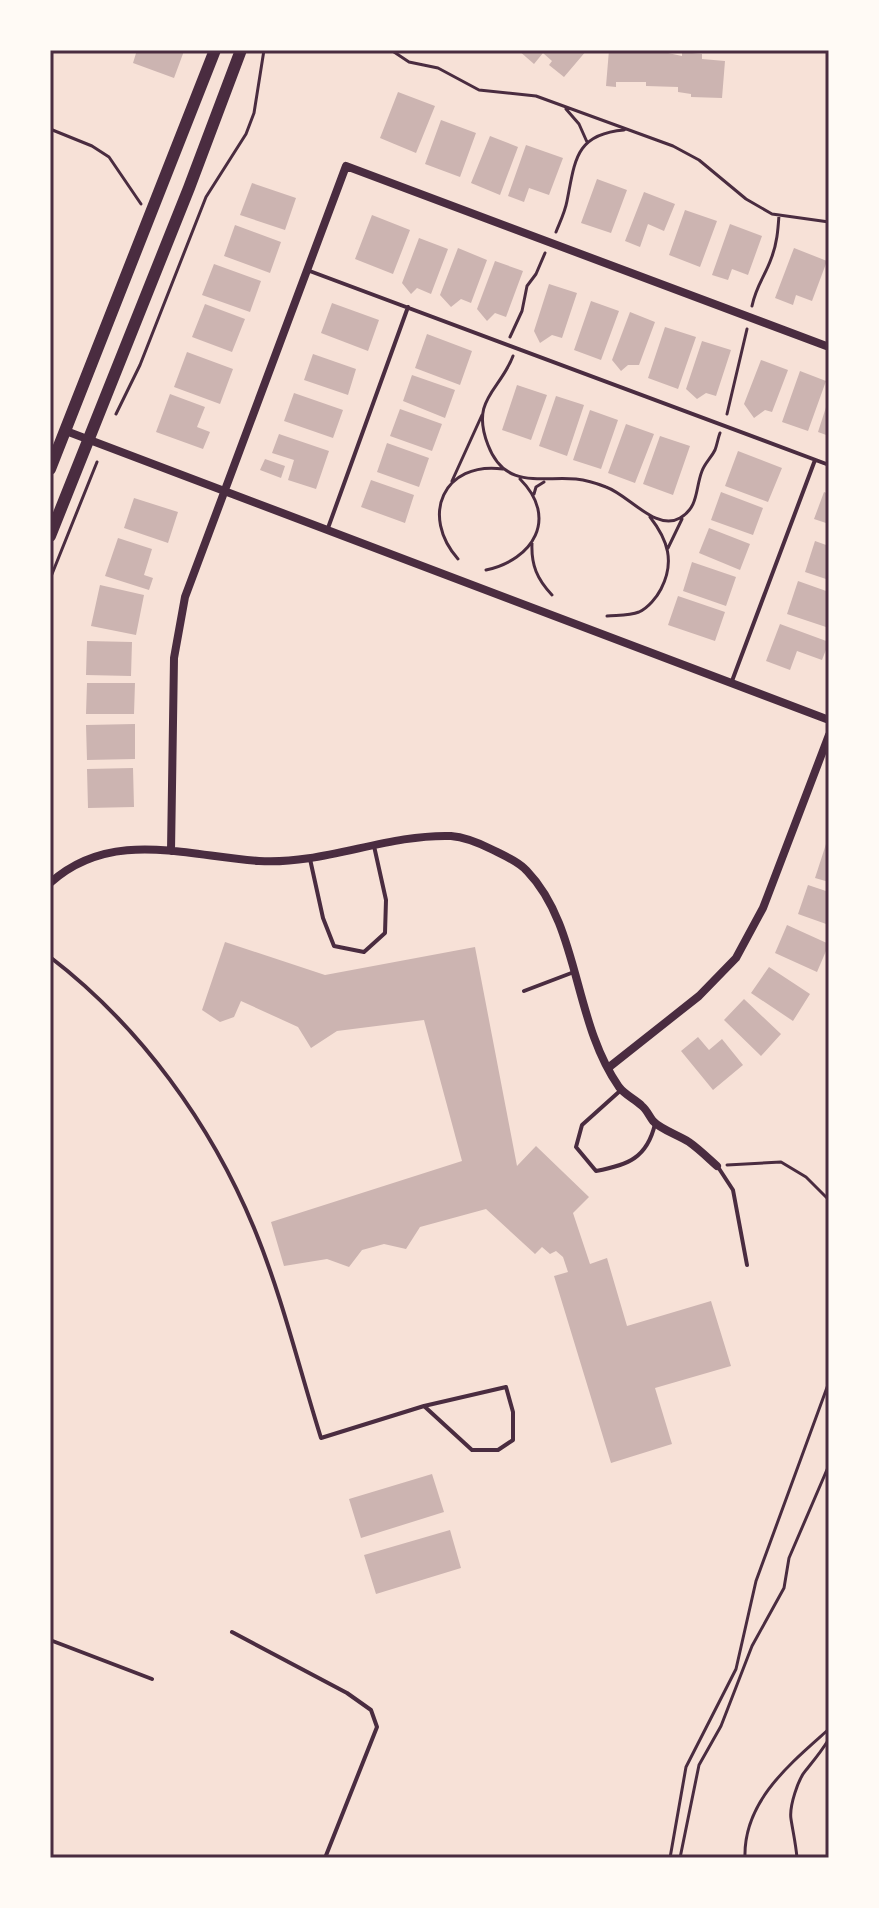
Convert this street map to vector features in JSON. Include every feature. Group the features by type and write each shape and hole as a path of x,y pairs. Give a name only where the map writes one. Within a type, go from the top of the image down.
{"main road":[{"path":"50,469 215,50"},
{"path":"50,536 241,50"}],"street":[{"path":"171,851 174,658 185,597 346,166 829,347"},
{"path":"66,431 829,720"},
{"path":"608,1068 699,996 736,958 763,908 829,735"},
{"path":"50,883 78,861 100,853 128,849 281,863 452,836 479,843 526,870 550,903 592,1037 621,1090 643,1106 655,1124 693,1145 717,1166"}],"lane":[{"path":"307,270 829,465"},
{"path":"327,530 408,307"},
{"path":"732,684 815,460"},
{"path":"310,859 323,918 334,946 364,952 385,933 386,900 374,846"},
{"path":"50,957 97,996 122,1023 165,1073 203,1129 254,1227 321,1438 424,1406 506,1387 513,1412 513,1440 498,1450 472,1450 424,1406"},
{"path":"524,991 574,972"},
{"path":"621,1090 582,1125 576,1147 596,1171 625,1166 642,1153 655,1124"},
{"path":"717,1166 733,1190 747,1265"},
{"path":"232,1632 347,1693 371,1710 377,1727 325,1858"},
{"path":"50,1640 152,1679"}],"path":[{"path":"115,415 140,365 206,197 246,134 254,113 264,50"},
{"path":"391,50 409,62 438,68 479,90 536,96 673,146 699,160 746,199 779,215 829,222"},
{"path":"566,109 579,124 587,142"},
{"path":"50,129 92,146 109,157 150,217"},
{"path":"507,344 522,311 527,286 536,274 567,204 573,165 587,142 608,132 628,130"},
{"path":"668,549 674,531 696,501 701,473 714,452 732,400 759,281 776,243 779,215"},
{"path":"458,559 440,530 439,508 491,389 508,368 516,348"},
{"path":"483,411 482,424 489,449 507,469 531,480 579,479 604,486 628,498 650,517 666,541 670,564 659,593 640,611 607,616"},
{"path":"448,488 472,470 485,467 507,469"},
{"path":"518,476 534,497 539,516 532,543 533,566 541,583 552,595"},
{"path":"534,497 536,487 547,481"},
{"path":"650,517 668,522 684,516"},
{"path":"486,570 510,563 532,543"},
{"path":"717,1166 781,1162 806,1177 829,1200"},
{"path":"670,1858 686,1767 736,1669 756,1581 829,1382"},
{"path":"680,1858 699,1765 721,1726 752,1646 784,1588 789,1558 829,1465"},
{"path":"745,1858 744,1844 762,1797 779,1773 829,1729"},
{"path":"797,1858 791,1818 793,1802 804,1772 815,1762 829,1739"}],"building":[{"path":"137,50 184,51 174,78 133,63"},
{"path":"518,50 587,50 564,77 549,65 552,61 543,53 534,64"},
{"path":"609,50 654,50 682,56 682,52 702,54 702,59 725,61 722,98 691,97 691,94 678,92 678,87 646,86 646,82 616,82 616,87 606,86"},
{"path":"398,92 435,106 416,153 380,138"},
{"path":"441,120 476,133 460,177 425,164"},
{"path":"490,136 518,147 500,195 471,183"},
{"path":"526,145 563,158 549,195 529,188 524,202 508,196"},
{"path":"597,179 627,190 611,233 581,223"},
{"path":"252,183 296,198 285,230 240,215"},
{"path":"644,192 675,204 664,231 648,224 640,247 625,241"},
{"path":"685,210 717,221 700,267 669,255"},
{"path":"372,215 410,230 393,274 355,259"},
{"path":"730,224 762,236 748,275 732,269 728,280 712,275"},
{"path":"235,225 281,242 270,273 224,256"},
{"path":"419,238 448,249 431,294 417,288 411,294 402,283"},
{"path":"458,248 487,260 471,303 461,299 451,307 440,295"},
{"path":"794,248 827,261 812,301 796,295 793,305 775,298"},
{"path":"495,261 523,271 506,317 495,313 487,321 477,309"},
{"path":"214,264 261,281 250,312 202,295"},
{"path":"549,284 577,293 562,338 552,335 540,343 534,331"},
{"path":"591,301 619,311 601,360 574,350"},
{"path":"332,303 379,320 368,351 321,333"},
{"path":"205,304 245,319 232,352 192,337"},
{"path":"630,312 655,322 639,365 628,365 621,371 612,360"},
{"path":"665,327 696,337 678,389 648,378"},
{"path":"427,334 472,351 460,385 415,368"},
{"path":"702,341 731,350 716,396 706,393 697,399 686,389"},
{"path":"187,352 233,369 220,404 174,387"},
{"path":"313,354 356,369 348,395 304,380"},
{"path":"761,360 788,370 772,412 765,410 754,418 744,404"},
{"path":"800,371 826,381 808,431 782,422"},
{"path":"412,375 455,390 445,418 403,401"},
{"path":"517,385 547,395 531,440 502,430"},
{"path":"294,393 343,410 333,438 284,421"},
{"path":"170,394 205,407 197,427 210,432 203,449 156,432"},
{"path":"556,396 584,405 567,456 539,446"},
{"path":"829,401 829,436 818,432"},
{"path":"400,409 442,424 432,451 390,436"},
{"path":"590,410 618,420 601,469 573,460"},
{"path":"626,424 654,434 635,483 608,473"},
{"path":"279,434 329,451 316,489 288,480 294,460 272,453"},
{"path":"660,436 690,446 673,495 643,484"},
{"path":"387,443 429,458 419,487 377,472"},
{"path":"738,451 782,468 768,502 725,486"},
{"path":"265,459 285,466 281,478 260,470"},
{"path":"371,480 414,495 405,523 361,507"},
{"path":"721,492 763,508 753,535 711,520"},
{"path":"824,492 829,494 829,524 814,519"},
{"path":"134,498 178,512 168,543 124,528"},
{"path":"709,528 750,544 740,570 699,553"},
{"path":"118,538 152,549 144,575 153,578 149,590 105,576"},
{"path":"815,541 829,546 829,580 805,572"},
{"path":"692,562 736,577 726,606 683,591"},
{"path":"798,581 829,592 829,628 787,614"},
{"path":"100,585 144,595 136,635 91,626"},
{"path":"678,596 725,612 715,641 668,625"},
{"path":"780,624 829,642 822,660 797,651 790,670 766,661"},
{"path":"87,641 132,642 131,676 86,675"},
{"path":"87,683 135,683 134,714 86,714"},
{"path":"135,724 135,759 87,760 86,725"},
{"path":"133,768 134,807 88,808 87,769"},
{"path":"826,844 829,846 829,882 815,878"},
{"path":"808,885 829,892 829,925 798,914"},
{"path":"787,925 829,944 817,972 775,953"},
{"path":"225,942 325,975 475,947 517,1166 536,1146 589,1197 573,1213 590,1264 607,1258 627,1326 711,1301 731,1366 655,1388 672,1444 611,1463 554,1276 568,1272 563,1257 556,1251 550,1254 542,1247 535,1254 486,1209 420,1227 406,1249 384,1244 362,1250 349,1267 327,1259 284,1266 271,1222 462,1161 424,1020 337,1031 311,1048 298,1027 241,1001 234,1017 220,1022 202,1010"},
{"path":"769,967 810,994 793,1021 751,993"},
{"path":"744,999 781,1034 761,1056 724,1020"},
{"path":"698,1037 709,1050 722,1039 743,1065 713,1090 681,1051"},
{"path":"432,1474 444,1512 361,1538 349,1499"},
{"path":"450,1530 461,1568 376,1594 364,1555"}]}
